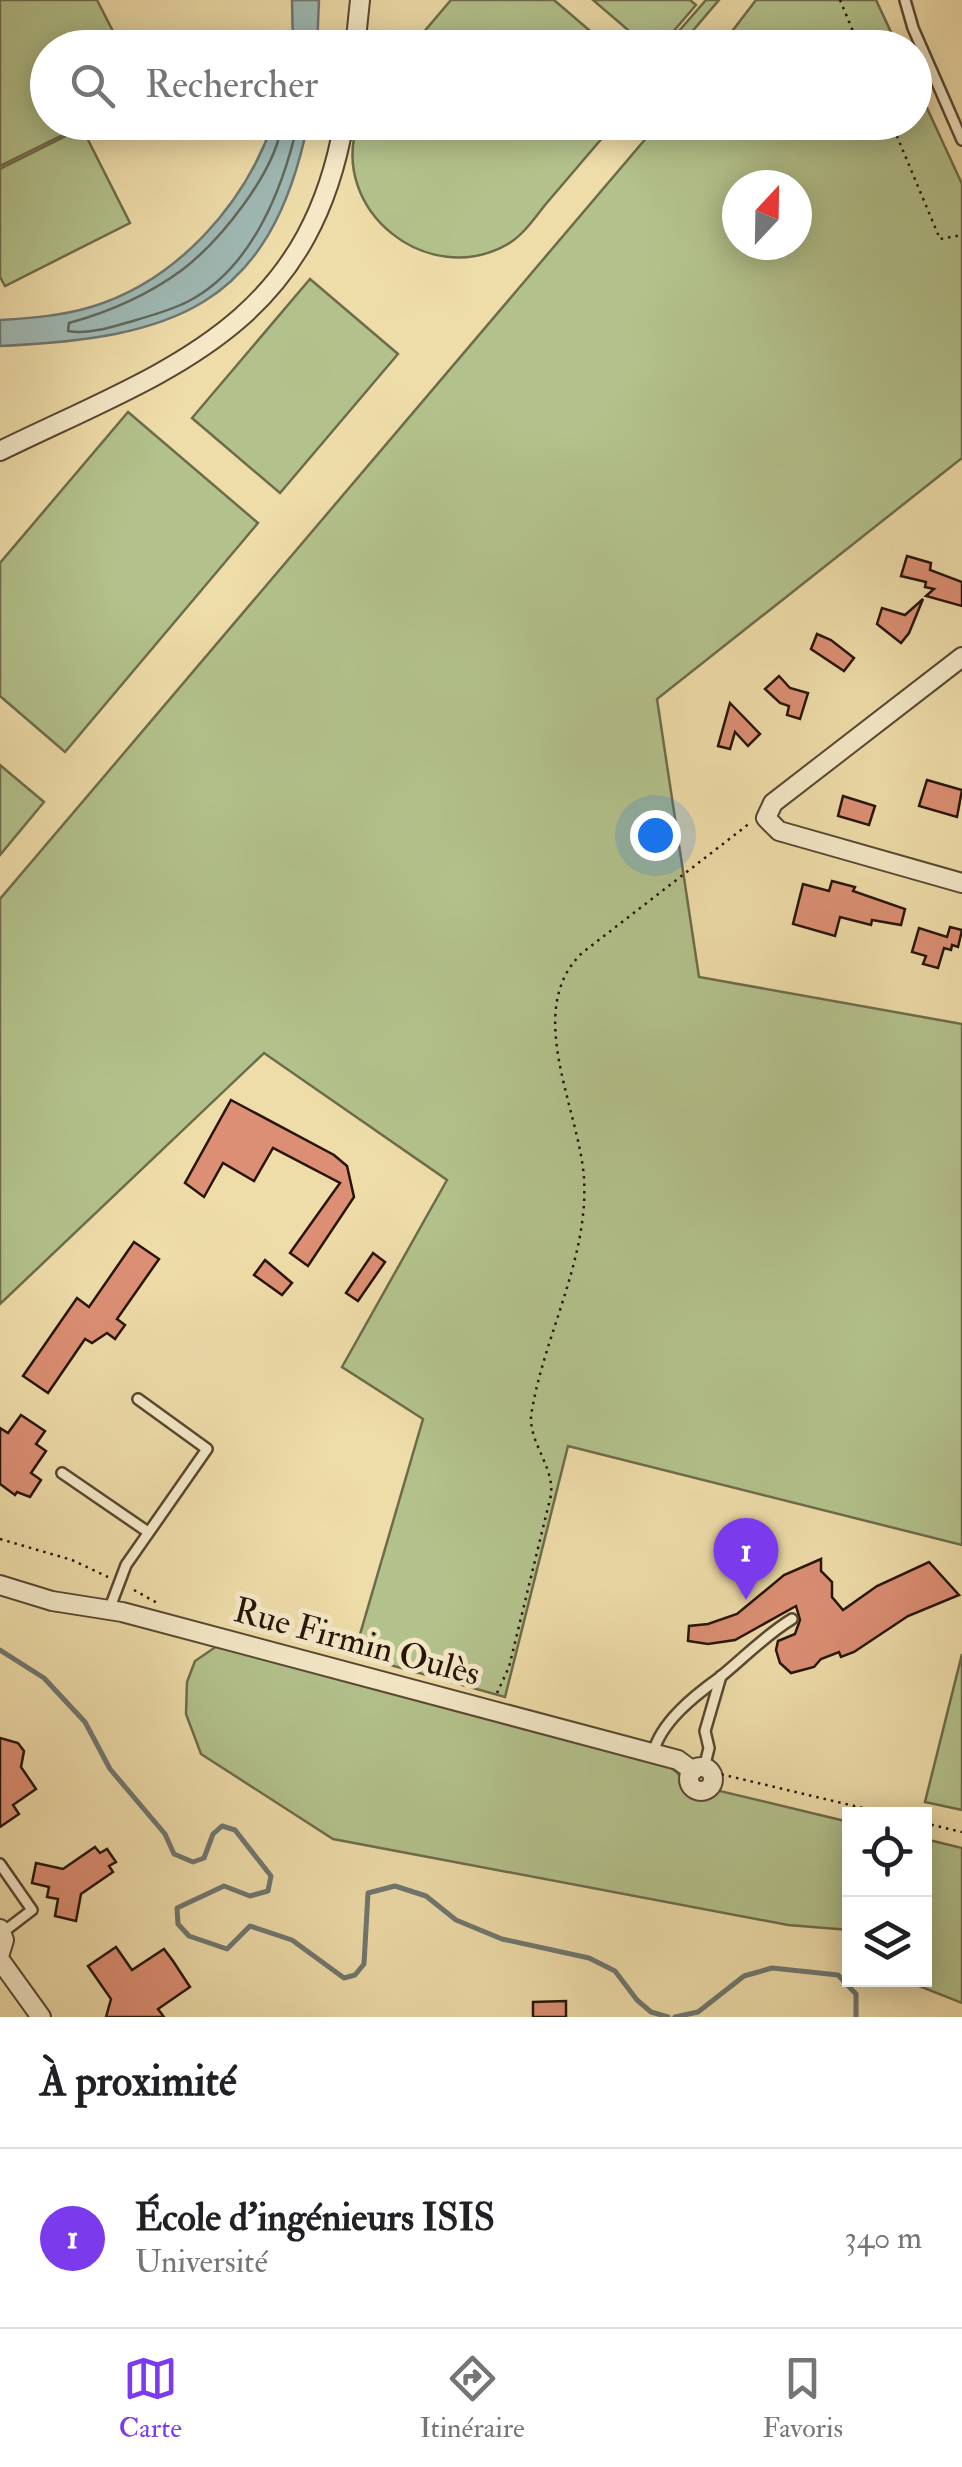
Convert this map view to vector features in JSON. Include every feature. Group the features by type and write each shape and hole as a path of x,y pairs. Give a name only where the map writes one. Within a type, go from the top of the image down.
{"street":[{"path":"357,30 360,0"},
{"path":"0,451 197,352 230,330 289,266 314,226 340,140"},
{"path":"962,657 782,795 769,808 766,818 779,831 962,883"},
{"name":"Rue Firmin Oulès","path":"0,1585 653,1753 703,1772"},
{"path":"1,1931 4,1940 0,1956 42,2017"}],"lane":[{"path":"905,0 915,30"},
{"path":"932,70 962,140"},
{"path":"109,1610 126,1565 208,1448 138,1398"},
{"path":"62,1473 148,1532"},
{"path":"653,1753 659,1735 704,1686 753,1645 792,1620"},
{"path":"703,1772 709,1748 705,1731 720,1676"},
{"path":"0,1864 32,1910 1,1931"}],"path":[{"path":"840,0 852,30"},
{"path":"899,140 940,239 962,235"},
{"path":"487,1710 490,1696 500,1688 509,1667 551,1496 551,1473 534,1436 532,1410 577,1240 584,1186 558,1048 557,988 575,959 618,922 746,825 766,818"},
{"path":"0,1538 72,1560 109,1578"},
{"path":"703,1772 859,1807"},
{"path":"932,1825 962,1832"}],"green space":[{"path":"0,0 97,0 112,30 30,30 30,140 53,140 0,166"},
{"path":"451,0 554,0 589,30 425,30"},
{"path":"593,0 690,0 696,5 675,30 628,30"},
{"path":"706,0 719,0 693,30 680,30"},
{"path":"756,0 876,0 890,30 733,30"},
{"path":"932,119 962,184 962,458 657,699 699,977 962,1024 962,1545 568,1446 505,1697 354,1655 423,1419 342,1367 447,1180 264,1053 0,1304 0,899 645,140 932,140"},
{"path":"58,140 88,140 130,223 5,286 0,277 0,169"},
{"path":"355,140 600,140 528,226 508,244 477,256 447,257 417,249 392,233 371,212 358,185 353,155"},
{"path":"310,279 398,354 280,493 192,418"},
{"path":"128,412 258,523 65,752 0,696 0,563"},
{"path":"0,765 44,802 0,855"},
{"path":"217,1646 665,1764 700,1796 716,1790 842,1820 842,1929 788,1925 333,1839 201,1754 186,1714 187,1682 195,1661"},
{"path":"962,1654 962,1810 925,1802"},
{"path":"932,1841 962,1848 962,2003 922,1987 932,1987"}],"water":[{"path":"292,0 319,0 318,30 293,30"},
{"path":"266,140 303,140 291,186 268,235 239,273 204,301 163,321 115,334 0,346 0,320 57,315 91,307 152,279 179,259 225,210"}],"building":[{"path":"907,556 931,563 930,570 962,582 962,606 926,596 934,589 925,587 926,582 901,576"},
{"path":"923,599 901,643 877,624 882,608 905,615"},
{"path":"817,634 854,658 844,671 811,649"},
{"path":"779,676 790,688 808,693 800,719 787,715 789,706 765,689"},
{"path":"730,703 760,734 748,746 735,732 730,749 718,746"},
{"path":"927,780 962,790 957,817 919,806"},
{"path":"843,796 875,806 869,825 838,816"},
{"path":"832,881 905,909 901,925 872,920 871,925 840,917 835,936 793,924 803,884 829,891"},
{"path":"950,927 962,930 958,947 944,948 938,968 923,964 926,956 912,952 919,928 947,937"},
{"path":"231,1100 334,1155 347,1166 354,1197 308,1266 290,1253 340,1183 273,1148 254,1181 223,1163 204,1197 185,1183"},
{"path":"134,1242 159,1259 117,1319 125,1325 115,1339 107,1333 92,1343 85,1339 48,1393 23,1376 77,1298 89,1307"},
{"path":"373,1253 385,1262 358,1301 346,1293"},
{"path":"265,1260 292,1283 282,1295 254,1275"},
{"path":"21,1415 45,1431 36,1444 46,1451 31,1473 41,1480 30,1497 17,1492 15,1495 0,1484 0,1428 8,1433"},
{"path":"821,1559 821,1571 832,1582 832,1597 843,1610 877,1586 929,1562 959,1595 908,1616 854,1652 841,1657 839,1652 821,1659 814,1667 791,1673 780,1663 776,1650 778,1641 795,1634 800,1620 796,1606 735,1640 708,1644 688,1641 689,1626 737,1614 784,1575"},
{"path":"0,1738 18,1743 24,1751 21,1767 36,1789 13,1805 19,1814 0,1827"},
{"path":"95,1847 100,1853 107,1849 116,1862 109,1866 113,1872 81,1894 76,1921 55,1916 58,1899 47,1897 49,1887 32,1883 36,1863 63,1869"},
{"path":"116,1947 132,1970 164,1949 173,1961 190,1987 158,2009 164,2017 106,2017 111,1999 88,1966"},
{"path":"566,2001 566,2017 533,2017 533,2002"}],"waterway":[{"path":"0,1650 44,1678 85,1722 110,1769 165,1834 174,1854 193,1862 204,1858 213,1834 222,1826 235,1830 271,1876 268,1891 250,1896 224,1886 177,1908 178,1924 189,1936 227,1949 250,1926 292,1940 344,1978 355,1975 364,1964 368,1893 395,1886 426,1896 456,1920 502,1939 589,1958 615,1971 651,2012 668,2017"},
{"path":"675,2017 698,2012 744,1976 772,1968 838,1975 856,1994 856,2017"}],"place":[{"name":"École d'ingénieurs ISIS","path":"746,1600"}]}
